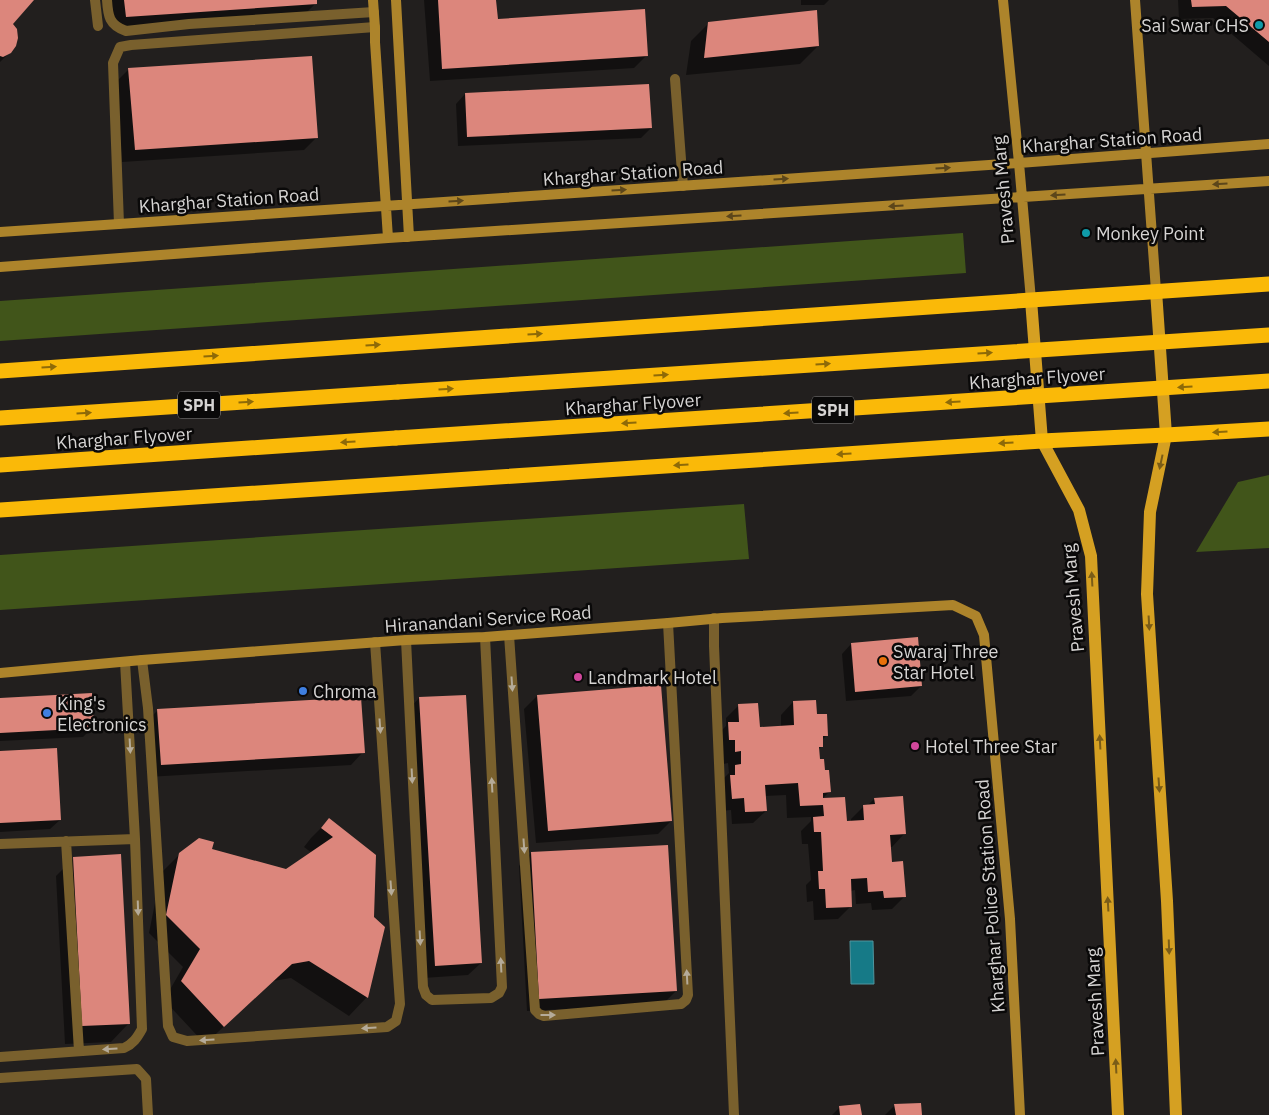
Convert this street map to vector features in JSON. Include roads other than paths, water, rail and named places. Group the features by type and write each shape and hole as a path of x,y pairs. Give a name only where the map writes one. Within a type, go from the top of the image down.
{"highway":[{"path":"0,371 1269,284"},
{"name":"Kharghar Flyover","path":"0,418 1269,335"},
{"name":"Kharghar Flyover","path":"0,464 1269,381"},
{"path":"0,510 1042,441 1269,428"}],"main road":[{"path":"1156,292 1166,435 1150,512 1147,594 1167,901 1176,1115"},
{"name":"Pravesh Marg","path":"1031,300 1042,441 1079,510 1091,556 1118,1115"}],"street":[{"path":"95,0 98,26"},
{"path":"107,0 108,16 118,28 126,31 189,24 374,12"},
{"path":"373,0 388,238"},
{"path":"396,0 409,237"},
{"name":"Pravesh Marg","path":"1003,0 1031,300"},
{"path":"1135,0 1156,292"},
{"path":"119,224 113,63 120,47 375,27"},
{"path":"676,79 683,186"},
{"name":"Kharghar Station Road","path":"0,232 1019,163 1269,144"},
{"path":"0,267 388,238 1269,180"},
{"name":"Hiranandani Service Road","path":"0,673 375,642 485,637 714,618 953,605 976,616"},
{"name":"Kharghar Police Station Road","path":"976,616 984,635 1010,919 1020,1115"},
{"path":"714,618 734,1115"},
{"path":"509,635 535,1010 544,1016 681,1004 688,995 668,623"},
{"path":"406,640 423,987 426,995 432,1000 491,998 499,993 502,987 485,637"},
{"path":"142,660 148,708 168,1026 173,1037 187,1042 387,1027 396,1021 400,1004 375,642"},
{"path":"0,1057 124,1048 131,1045 142,1029 135,839 125,662"},
{"path":"0,844 135,839"},
{"path":"66,842 79,1051"},
{"path":"0,1078 137,1069 146,1079 148,1115"}],"water":[{"path":"850,941 873,941 874,984 851,984"}],"place":[{"name":"Sai Swar CHS","path":"1259,25"},
{"name":"Monkey Point","path":"1086,233"},
{"name":"Swaraj Three Star Hotel","path":"883,661"},
{"name":"Landmark Hotel","path":"578,677"},
{"name":"Chroma","path":"303,691"},
{"name":"King's Electronics","path":"47,713"},
{"name":"Hotel Three Star","path":"915,746"}]}
